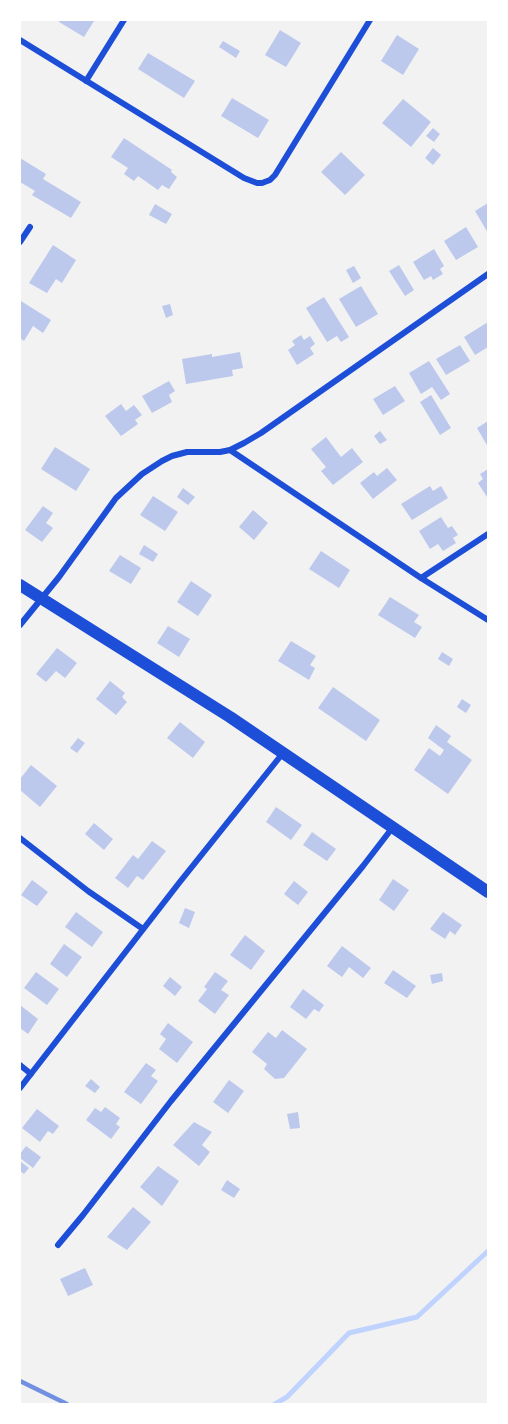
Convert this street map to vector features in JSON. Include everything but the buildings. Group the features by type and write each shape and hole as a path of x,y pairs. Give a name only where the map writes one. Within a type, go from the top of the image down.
{"main road":[{"path":"20,585 284,752 489,892"}],"street":[{"path":"86,81 124,20"},
{"path":"20,40 244,178 262,183 275,175 370,20"},
{"path":"20,242 30,227"},
{"path":"20,625 116,498 142,474 172,456 187,452 230,450 261,433 489,274"},
{"path":"230,450 420,578 489,620"},
{"path":"420,578 489,534"},
{"path":"20,1088 284,752"},
{"path":"57,1245 393,827"},
{"path":"20,838 88,891 143,929"},
{"path":"20,1065 31,1074"}],"waterway":[{"path":"275,1404 287,1397 349,1333 417,1317 488,1251"}],"railway":[{"path":"20,1381 67,1404"}]}
